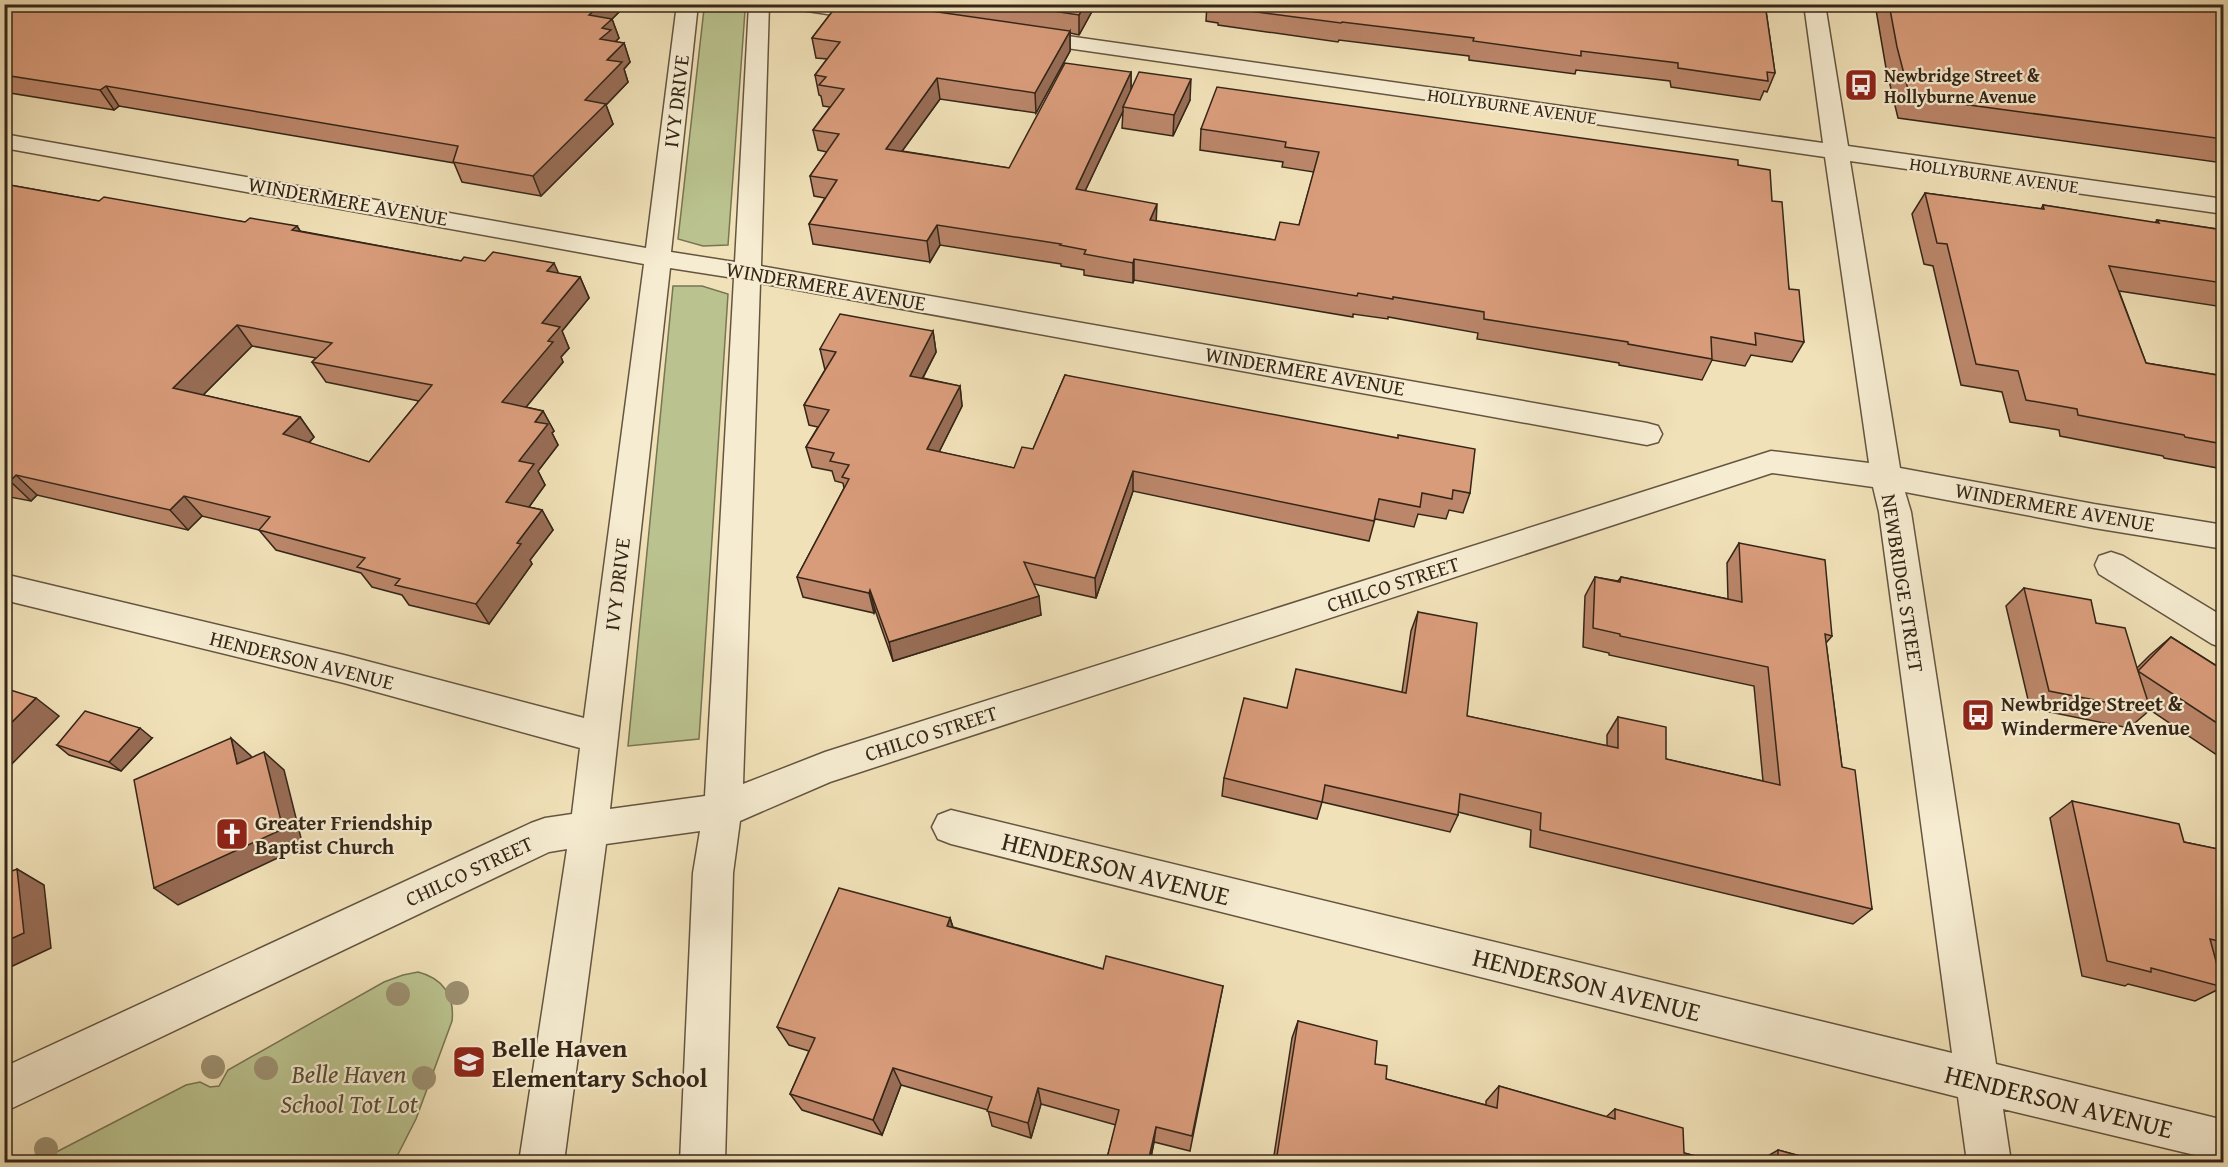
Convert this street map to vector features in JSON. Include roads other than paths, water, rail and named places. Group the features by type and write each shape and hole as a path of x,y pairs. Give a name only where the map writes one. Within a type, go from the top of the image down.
{"street":[{"name":"IVY DRIVE","path":"543,1162 589,820 687,4"},
{"path":"703,1162 713,873 722,812 727,742 759,4"},
{"path":"801,4 900,19"},
{"name":"NEWBRIDGE STREET","path":"1814,4 1886,477 1895,512 1989,1162"},
{"name":"HOLLYBURNE AVENUE","path":"1000,33 2223,207"},
{"name":"WINDERMERE AVENUE","path":"4,141 1647,434"},
{"name":"CHILCO STREET","path":"4,1090 545,835 589,820 722,812 773,788 825,768 1771,462 1886,477"},
{"name":"WINDERMERE AVENUE","path":"1886,477 2047,508 2223,537"},
{"path":"2111,565 2223,634"},
{"name":"HENDERSON AVENUE","path":"4,587 344,669 598,737"},
{"name":"HENDERSON AVENUE","path":"951,827 2223,1142"}],"place":[{"name":"Newbridge Street & Hollyburne Avenue","path":"1861,85"},
{"name":"Newbridge Street & Windermere Avenue","path":"1978,715"},
{"name":"Greater Friendship Baptist Church","path":"232,834"},
{"name":"Belle Haven Elementary School","path":"469,1062"}],"park label":[{"name":"Belle Haven School Tot Lot","path":"349,1088"}]}
